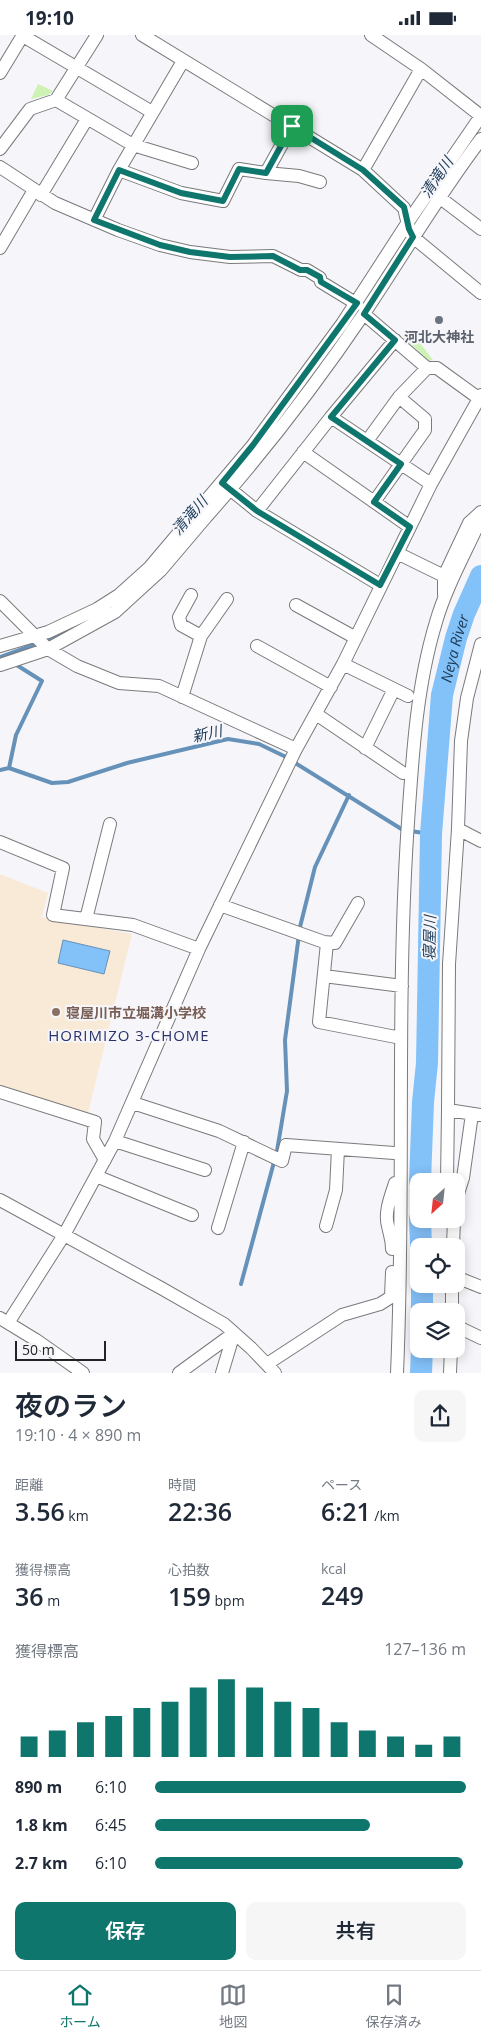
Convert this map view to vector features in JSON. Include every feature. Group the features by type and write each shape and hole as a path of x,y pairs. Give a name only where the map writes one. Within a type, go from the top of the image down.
{"street":[{"path":"0,149 30,109 56,100 75,67 97,35"},
{"path":"142,35 363,170 404,207 413,237 481,293"},
{"path":"360,309 408,222 481,116 420,69 371,35"},
{"path":"2,64 23,36 152,112"},
{"path":"94,220 119,170 183,61"},
{"path":"363,170 420,69"},
{"path":"56,100 133,145 192,163"},
{"path":"0,247 87,119"},
{"path":"266,173 292,126"},
{"path":"0,665 41,642 48,633 97,609 119,595 203,514 226,486 253,445 360,309 481,139"},
{"path":"0,167 38,192 94,220 160,245 190,252 230,257 273,256 300,270 307,270 320,277 321,282 360,309 427,368 437,368 480,398 431,484 343,664 293,755 199,949 115,1141 64,1235 4,1321 36,1340 82,1373"},
{"path":"119,170 181,193 223,201 239,169 300,176 320,182"},
{"path":"439,197 481,229"},
{"path":"257,511 395,340"},
{"path":"367,441 400,397 427,368"},
{"path":"374,502 425,430 425,419 400,397"},
{"path":"331,417 431,484"},
{"path":"303,452 410,527"},
{"path":"226,486 257,511 380,585"},
{"path":"443,603 444,576 469,523 481,512"},
{"path":"397,1373 400,1299 402,912 416,735 421,691 436,622 481,518"},
{"path":"397,553 444,576"},
{"path":"191,595 179,617 181,625 201,636"},
{"path":"182,697 201,636 227,599"},
{"path":"0,601 41,642 77,666 119,683 159,686 293,755"},
{"path":"296,605 356,638"},
{"path":"0,646 41,642"},
{"path":"447,1173 449,964 458,829 461,741 467,698 481,644"},
{"path":"258,646 331,687"},
{"path":"343,664 408,696"},
{"path":"365,747 394,689"},
{"path":"316,714 403,773"},
{"path":"86,919 110,824"},
{"path":"458,829 481,841"},
{"path":"0,842 63,868 53,915 133,925 199,949"},
{"path":"220,905 327,943 335,943 358,903"},
{"path":"327,943 320,1022 401,1038"},
{"path":"324,975 402,986"},
{"path":"393,1090 396,1224 400,1231"},
{"path":"0,1092 95,1122 93,1139 105,1160"},
{"path":"133,1103 219,1131 282,1161 286,1145 394,1153"},
{"path":"448,1110 477,1115 464,1173"},
{"path":"115,1141 205,1170"},
{"path":"218,1228 244,1142"},
{"path":"326,1225 336,1190 338,1149"},
{"path":"96,1176 192,1215"},
{"path":"0,1200 224,1324 271,1368 342,1315 380,1304 391,1297 392,1237 387,1225 388,1205 395,1183"},
{"path":"465,1281 481,1287"},
{"path":"465,1330 481,1338"},
{"path":"179,1373 234,1333"},
{"path":"222,1373 234,1333"},
{"path":"444,1358 444,1373"},
{"path":"450,1373 451,1358"}],"shaded area":[{"name":"寝屋川市立堀溝小学校","path":"0,874 48,893 42,917 132,934 87,1117 0,1090"}],"green space":[{"path":"38,84 53,91 48,95 31,99"},
{"path":"410,330 433,360 429,361 402,336"}],"water":[{"path":"63,940 110,951 104,974 58,963"}],"waterway":[{"name":"寝屋川","path":"420,1173 423,1102 427,1063 431,834 442,695 456,638 464,614 481,576"},
{"name":"清滝川","path":"45,641 79,625"},
{"name":"清滝川","path":"0,657 39,643"},
{"path":"9,768 16,735 42,681 15,664"},
{"name":"新川","path":"0,770 9,768 52,783 68,782 127,763 228,739 259,744 284,756 403,830 431,834"},
{"path":"241,1284 277,1151 287,1091 285,1040 300,927 315,867 349,795"},
{"name":"寝屋川","path":"420,1228 421,1238"},
{"name":"寝屋川","path":"422,1293 422,1303"},
{"name":"寝屋川","path":"421,1373 422,1358"}],"place":[{"name":"河北大神社","path":"439,320"},
{"name":"寝屋川市立堀溝小学校","path":"56,1012"}],"district":[{"name":"HORIMIZO 3-CHOME","path":"129,1035"}],"route":[{"path":"292,126 363,170 404,207 409,229 413,237 364,314 395,340 331,417 401,464 374,502 410,527 380,585 257,511 222,483 253,445 357,303 321,282 320,277 307,270 300,270 273,256 230,257 190,252 160,245 94,220 119,170 181,193 223,201 239,169 266,173 292,126"}],"water label":[{"name":"Neya River","path":"455,649"}]}
